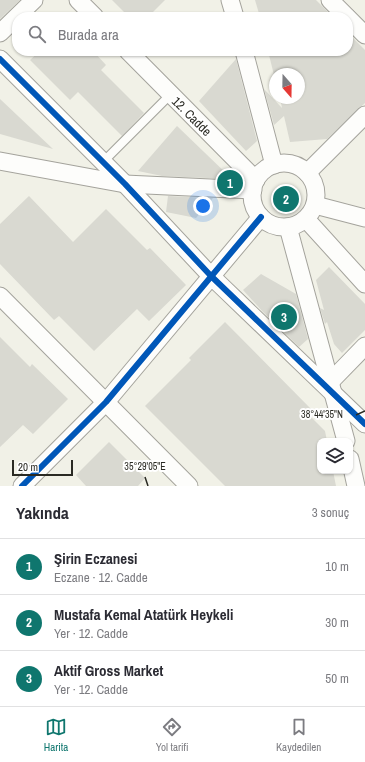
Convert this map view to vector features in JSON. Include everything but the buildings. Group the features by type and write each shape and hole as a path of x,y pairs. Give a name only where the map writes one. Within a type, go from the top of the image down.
{"street":[{"path":"22,12 34,0"},
{"path":"78,0 90,12"},
{"path":"230,0 234,12"},
{"path":"330,0 343,12"},
{"path":"0,33 12,21"},
{"path":"353,22 365,35"},
{"name":"12. Cadde","path":"133,56 171,94 255,185"},
{"path":"245,56 274,165"},
{"path":"0,59 125,184 211,276 333,387 365,424"},
{"path":"307,174 365,115"},
{"path":"0,161 125,184 255,185"},
{"path":"292,164 307,174 315,188 310,212 298,224 288,227 278,227 261,217 255,209 253,200 255,185 261,174 274,165 292,164"},
{"path":"310,212 365,218"},
{"path":"310,212 365,284"},
{"path":"22,486 106,402 261,217"},
{"path":"288,227 333,387 345,438"},
{"path":"0,296 189,486"},
{"path":"333,387 365,346"},
{"path":"353,473 356,486"}],"lane":[{"path":"103,162 171,94"}],"cycle path":[{"path":"0,59 125,184 211,276 365,424"},
{"path":"22,486 106,402 261,217"}],"place":[{"name":"Şirin Eczanesi","path":"230,183"},
{"name":"Mustafa Kemal Atatürk Heykeli","path":"286,199"},
{"name":"Aktif Gross Market","path":"284,317"}]}
